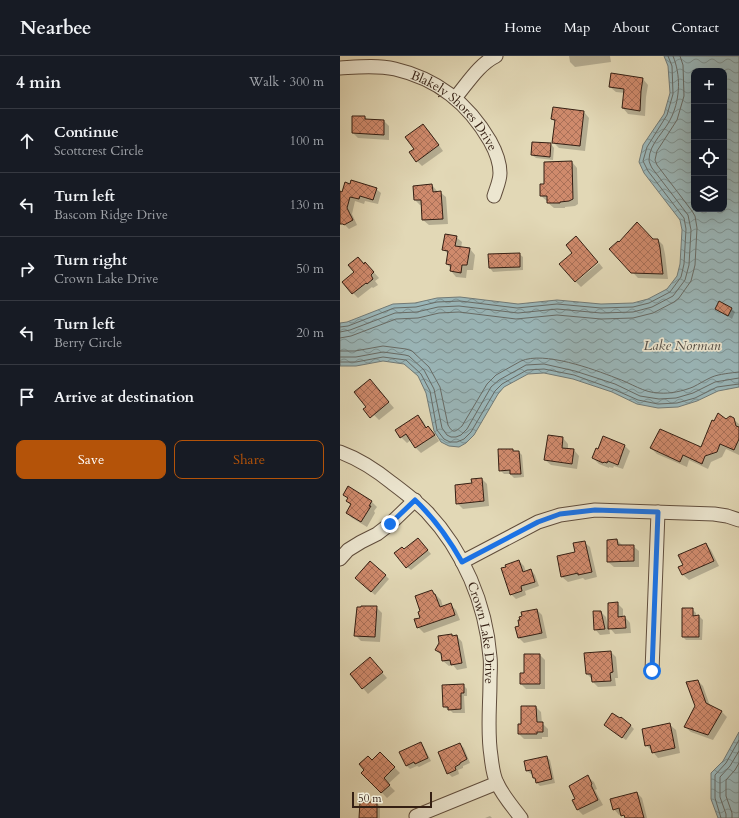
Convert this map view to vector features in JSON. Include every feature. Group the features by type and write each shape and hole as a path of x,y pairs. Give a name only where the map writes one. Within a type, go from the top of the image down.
{"street":[{"path":"455,98 480,67 496,56"},
{"name":"Blakely Shores Drive","path":"340,68 371,66 396,69 426,80 449,93 477,120 492,144 500,166 500,179 494,196"},
{"name":"Crown Lake Drive","path":"340,452 350,455 377,471 415,500 438,525 456,550 472,582 488,637 490,658 490,747 492,764 497,782 521,818"},
{"path":"340,559 348,550 377,534 390,524 415,500"},
{"path":"462,562 538,522 560,514 595,510 658,512 714,514 739,520"},
{"path":"652,671 658,512"},
{"path":"416,816 497,782"}],"water":[{"name":"Lake Norman","path":"664,56 739,56 739,387 718,391 697,401 678,407 658,408 637,404 612,392 573,379 544,373 528,374 504,387 498,394 474,435 466,443 459,447 449,446 441,442 434,431 426,393 418,376 404,364 383,361 356,366 340,366 340,323 347,322 393,304 415,303 437,298 460,297 518,304 557,300 601,304 633,303 648,299 667,289 677,276 680,264 682,230 680,220 644,173 639,162 643,145 664,114 670,93 668,66"},
{"path":"739,732 739,818 718,818 711,799 711,773 723,761"}],"building":[{"path":"611,73 643,78 640,111 622,108 624,89 609,87"},
{"path":"553,107 584,111 580,146 552,143 555,120 551,119"},
{"path":"352,116 365,116 365,119 384,120 384,135 352,133"},
{"path":"423,124 439,145 416,162 409,152 414,149 405,137"},
{"path":"532,142 551,143 550,157 531,155"},
{"path":"572,161 573,199 560,203 547,203 547,196 540,196 540,184 544,184 544,162"},
{"path":"351,180 377,188 373,200 360,196 359,199 350,197 347,208 353,220 344,225 340,224 340,191 342,192 345,182 350,184"},
{"path":"432,184 433,192 441,191 443,219 422,220 421,200 414,200 413,186"},
{"path":"637,222 653,239 658,239 663,274 631,273 609,249 618,241 619,242"},
{"path":"445,234 457,236 455,246 470,248 467,265 462,265 461,273 450,271 451,265 446,264 448,251 442,250"},
{"path":"576,236 598,262 575,282 559,264 572,253 566,245"},
{"path":"520,253 520,267 489,268 488,254"},
{"path":"358,257 374,272 371,275 373,279 352,294 342,282 354,272 348,265"},
{"path":"719,301 732,308 728,316 715,309"},
{"path":"370,379 389,402 370,418 363,409 366,407 354,392"},
{"path":"718,413 726,419 730,416 734,418 736,426 739,427 739,439 734,450 720,444 717,452 705,456 702,464 683,455 680,462 650,448 660,429 701,447 712,420 714,421"},
{"path":"418,415 426,428 428,426 435,435 415,448 406,434 400,438 395,430"},
{"path":"548,435 563,437 562,448 574,449 572,464 544,460"},
{"path":"603,436 625,445 618,465 608,461 607,463 603,463 592,458 596,448 598,449"},
{"path":"498,449 513,449 513,451 519,451 521,474 510,474 510,470 499,471"},
{"path":"482,478 484,501 456,504 455,485 472,483 471,479"},
{"path":"348,486 372,501 369,506 371,506 361,522 346,513 351,504 346,501 348,498 343,495"},
{"path":"418,538 428,550 406,568 394,553 402,547 404,549"},
{"path":"617,539 618,545 634,545 634,561 607,562 607,540"},
{"path":"585,541 592,572 578,575 578,573 561,577 557,556 575,552 573,543"},
{"path":"706,543 714,561 682,575 678,567 683,565 678,555"},
{"path":"519,560 523,572 531,569 535,582 521,586 522,591 510,595 501,568"},
{"path":"370,561 386,575 371,592 355,578"},
{"path":"432,590 440,607 451,603 455,615 417,628 414,619 420,618 418,612 420,611 415,596"},
{"path":"618,602 618,617 625,616 626,628 608,629 608,603"},
{"path":"377,606 375,637 354,636 357,607"},
{"path":"682,608 693,608 693,616 699,615 699,637 682,637"},
{"path":"537,609 542,633 518,638 515,627 519,626 518,620 520,620 519,617 522,616 521,612"},
{"path":"593,611 601,611 605,629 594,630"},
{"path":"452,634 452,636 457,635 462,663 451,665 450,660 442,661 441,653 435,650 439,643 438,636"},
{"path":"611,651 613,672 610,673 611,681 592,682 591,674 586,674 584,653"},
{"path":"524,654 540,654 540,684 520,684 520,673 524,673"},
{"path":"370,657 383,672 362,689 350,674"},
{"path":"698,680 706,703 722,711 708,735 684,727 695,706 686,682"},
{"path":"464,684 464,693 461,693 461,709 448,710 448,707 443,707 442,685"},
{"path":"521,706 536,706 537,722 543,722 543,732 537,732 537,734 518,734 518,724 521,724"},
{"path":"612,713 620,718 621,717 631,725 622,738 604,725"},
{"path":"670,723 675,748 652,753 650,745 645,746 642,729"},
{"path":"421,742 428,758 406,766 399,752"},
{"path":"460,743 467,759 455,767 456,770 447,774 438,752"},
{"path":"380,752 395,767 384,778 390,785 381,793 361,773 364,770 359,764 368,756 372,760"},
{"path":"547,756 552,779 536,783 531,770 526,771 524,761"},
{"path":"588,775 598,800 577,810 572,800 575,799 569,786"},
{"path":"637,792 644,818 625,818 624,815 621,816 619,808 613,810 610,799"},
{"path":"360,802 377,802 377,818 359,818"}],"route":[{"path":"390,524 415,500 438,525 456,550 462,562 538,522 560,514 595,510 658,512 652,671"}]}
